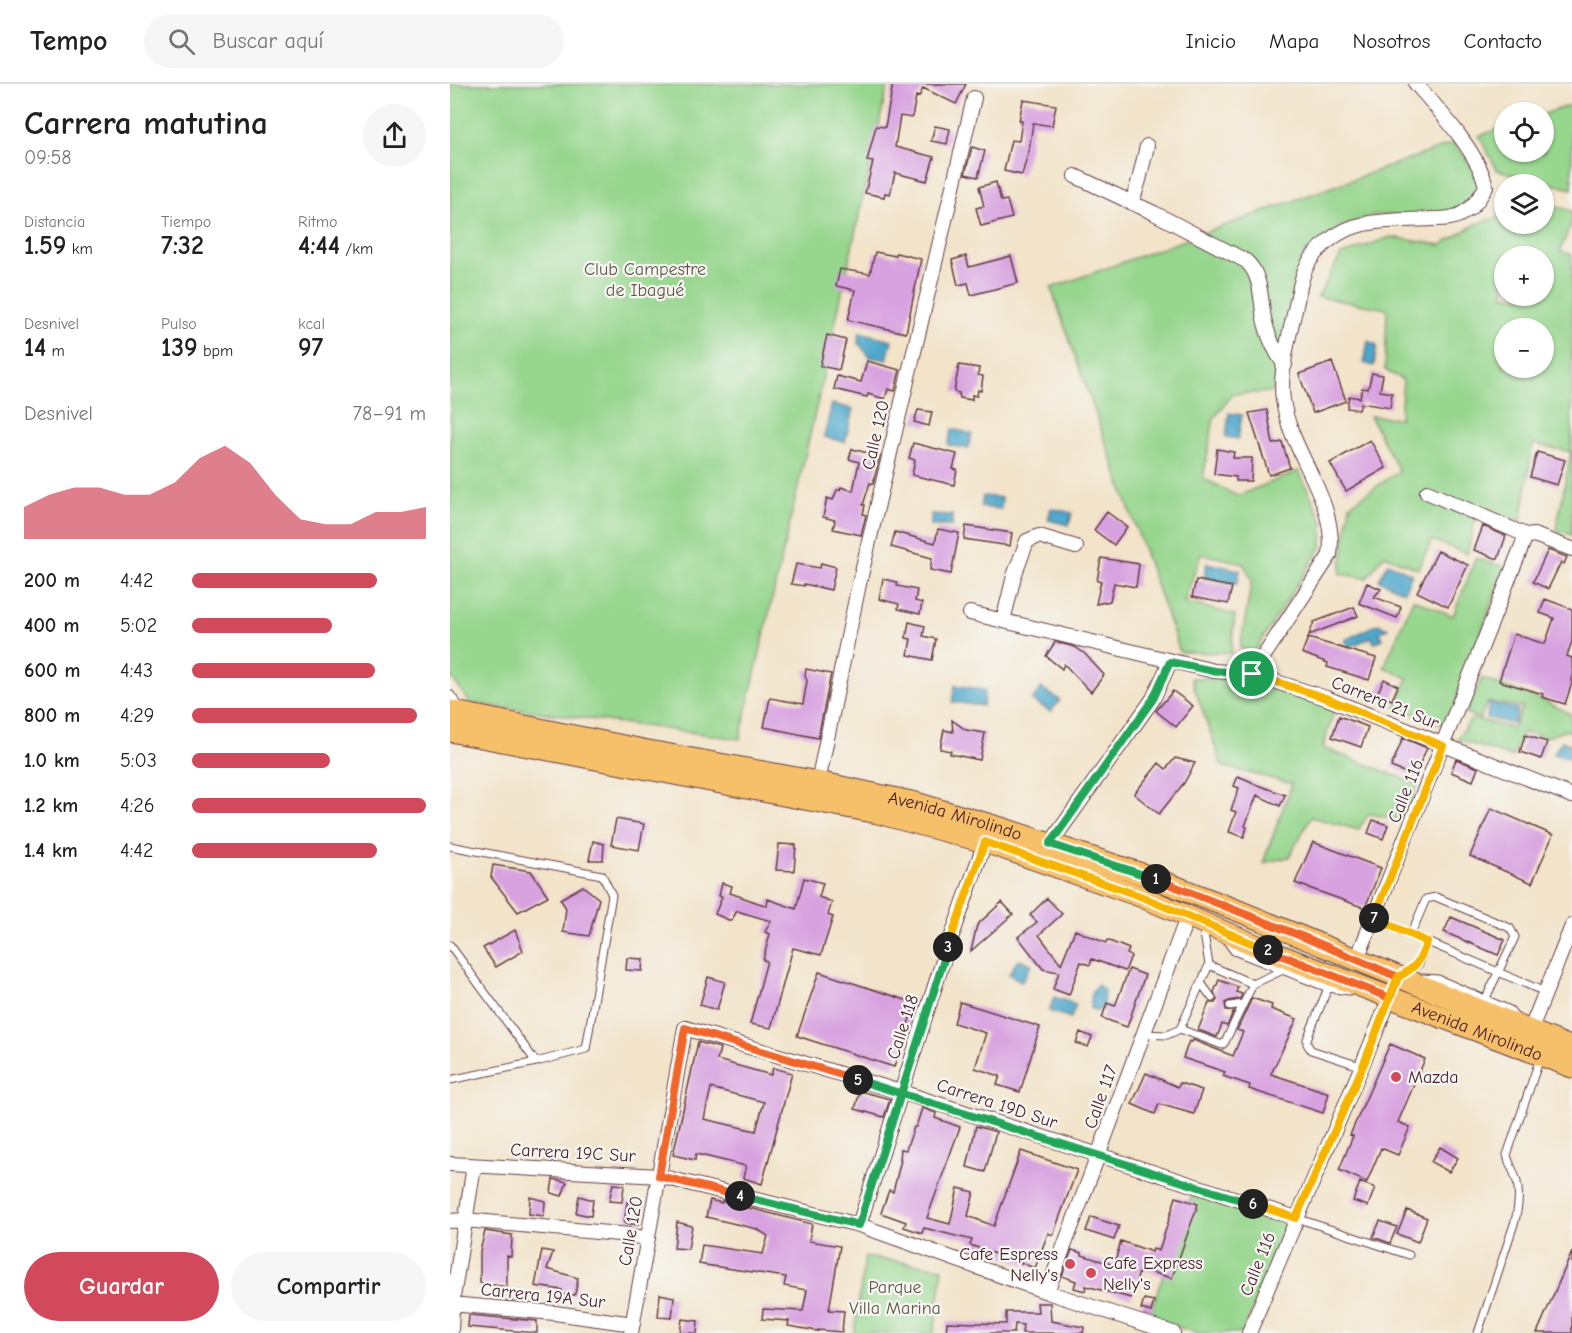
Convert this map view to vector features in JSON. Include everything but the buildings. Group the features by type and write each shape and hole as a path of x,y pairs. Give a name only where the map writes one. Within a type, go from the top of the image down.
{"main road":[{"name":"Avenida Mirolindo","path":"454,711 916,803 1151,877 1572,1048"},
{"name":"Avenida Mirolindo","path":"454,711 878,813 985,842 1086,876 1202,921 1274,953 1572,1067"}],"street":[{"path":"1252,674 1330,555 1333,538 1330,519 1288,420 1283,400 1282,380 1304,271 1312,255 1330,239 1371,222 1453,218 1467,211 1479,199 1486,187 1480,168 1444,117 1416,84"},
{"name":"Calle 120","path":"818,782 859,584 975,98"},
{"path":"1132,203 1140,180 1147,146"},
{"path":"1075,176 1246,261 1254,268 1264,322 1273,349 1285,365"},
{"path":"1427,492 1528,536 1534,535 1572,549"},
{"path":"1004,621 1014,576 1027,541 1039,536 1076,547"},
{"name":"Calle 116","path":"1357,959 1525,538 1528,536"},
{"name":"Carrera 21 Sur","path":"970,613 1170,662 1214,671 1252,674 1326,698 1572,796"},
{"path":"1050,844 1153,699 1170,662"},
{"name":"Calle 118","path":"859,1225 941,967 985,842"},
{"name":"Calle 117","path":"1047,1292 1144,1034 1202,921"},
{"path":"1529,1031 1572,926"},
{"name":"Calle 116","path":"1250,1333 1296,1218 1363,1066 1398,977"},
{"name":"Calle 120","path":"632,1329 685,1028"},
{"name":"Carrera 19D Sur","path":"685,1028 901,1092 1296,1218"},
{"name":"Carrera 19C Sur","path":"450,1164 659,1176 859,1225 1047,1292 1173,1333"},
{"path":"451,1333 451,1304 474,1166"},
{"path":"450,1221 465,1220 630,1235 648,1239"},
{"name":"Carrera 19A Sur","path":"451,1304 555,1313 632,1329"}],"lane":[{"path":"450,846 602,875 612,895 586,1049 450,1080"},
{"path":"1411,934 1426,899 1431,896 1510,928 1515,937 1485,1000"},
{"path":"1374,919 1545,992"},
{"path":"1144,1034 1167,1035 1180,1029 1209,965 1202,921"},
{"path":"1202,921 1234,951 1328,988 1390,998"},
{"path":"1398,977 1419,964 1427,942"},
{"path":"450,945 536,1062"},
{"path":"1209,965 1253,984"},
{"path":"1180,1029 1222,1045 1253,984 1283,970"},
{"path":"1398,977 1438,979 1510,1011 1529,1031"},
{"path":"1201,983 1212,998"},
{"path":"1328,988 1307,1044 1311,1050 1363,1066"},
{"path":"1230,1006 1243,1004"},
{"path":"1478,1333 1515,1221 1519,1203 1517,1181 1510,1168 1507,1155 1541,1055"},
{"path":"1296,1218 1409,1255"}],"green space":[{"name":"Club Campestre de Ibagué","path":"450,84 888,84 740,739 470,703 450,675"},
{"path":"1572,104 1572,189 1554,184 1554,174 1513,174 1497,170 1479,136 1494,131 1494,162 1554,162 1554,110"},
{"path":"1454,143 1483,181 1469,206 1436,219 1419,216 1374,215 1341,227 1304,253 1272,392 1233,394 1214,418 1203,478 1237,496 1299,471 1323,522 1322,546 1253,654 1240,648 1252,580 1243,563 1201,554 1184,602 1235,615 1231,653 1180,652 1051,288"},
{"path":"1554,206 1572,211 1572,221 1560,251 1572,255 1572,535 1556,530 1571,452 1533,444 1521,521 1477,512 1467,554 1432,540 1418,569 1384,555 1367,578 1340,574 1350,505 1399,471 1370,416 1400,418 1403,380 1385,370 1387,309 1318,297 1341,255 1390,237 1441,245 1476,224 1494,219 1494,234 1554,234"},
{"path":"1476,558 1505,567 1447,726 1395,707 1408,678 1384,667 1413,599 1453,616"},
{"path":"1191,678 1248,679 1335,707 1323,748 1418,784 1410,812 1398,819 1369,814 1358,830 1311,817 1289,857 1263,863 1292,784 1222,766"},
{"path":"1482,678 1545,701 1572,715 1572,733 1566,730 1547,737 1524,732 1512,757 1457,739 1472,718 1513,728 1523,707 1488,702 1480,718 1465,713"},
{"path":"1193,1191 1287,1225 1243,1333 1198,1333 1148,1318"},
{"name":"Parque Villa Marina","path":"865,1257 943,1268 934,1333 854,1333"}],"water":[{"path":"860,332 892,340 887,360 870,357 858,343"},
{"path":"1368,341 1377,345 1374,366 1364,363"},
{"path":"832,404 853,409 845,442 824,437"},
{"path":"1229,413 1242,415 1238,439 1226,437"},
{"path":"952,429 972,434 968,449 948,445"},
{"path":"983,496 1002,498 1001,509 981,507"},
{"path":"1051,508 1072,513 1069,525 1048,520"},
{"path":"931,514 952,515 952,526 931,526"},
{"path":"1207,563 1240,570 1237,584 1204,578"},
{"path":"1388,563 1412,574 1404,592 1379,580"},
{"path":"1377,624 1388,628 1379,633 1383,639 1374,643 1372,637 1349,647 1345,640"},
{"path":"955,685 985,690 983,706 952,702"},
{"path":"1041,688 1060,700 1051,712 1032,700"},
{"path":"1489,703 1518,709 1514,724 1487,718"},
{"path":"1562,741 1572,745 1572,759 1553,754"},
{"path":"1022,960 1031,964 1022,982 1009,974 1017,961"},
{"path":"1098,985 1104,990 1103,1009 1096,1011 1090,1008 1092,991"},
{"path":"1054,997 1076,1004 1071,1018 1049,1011"}],"place":[{"name":"Mazda","path":"1396,1077"},
{"name":"Cafe Espress Nelly's","path":"1070,1264"},
{"name":"Cafe Express Nelly's","path":"1091,1273"}],"route":[{"path":"1252,674 1214,671 1170,662 1153,699 1050,844 1151,877 1398,977 1390,998 1274,953 1140,896 985,842 941,967 901,1092 859,1225 659,1176 685,1028 901,1092 1296,1218 1363,1066 1398,977 1419,964 1427,942 1374,919 1443,746 1326,698 1252,674"}]}
